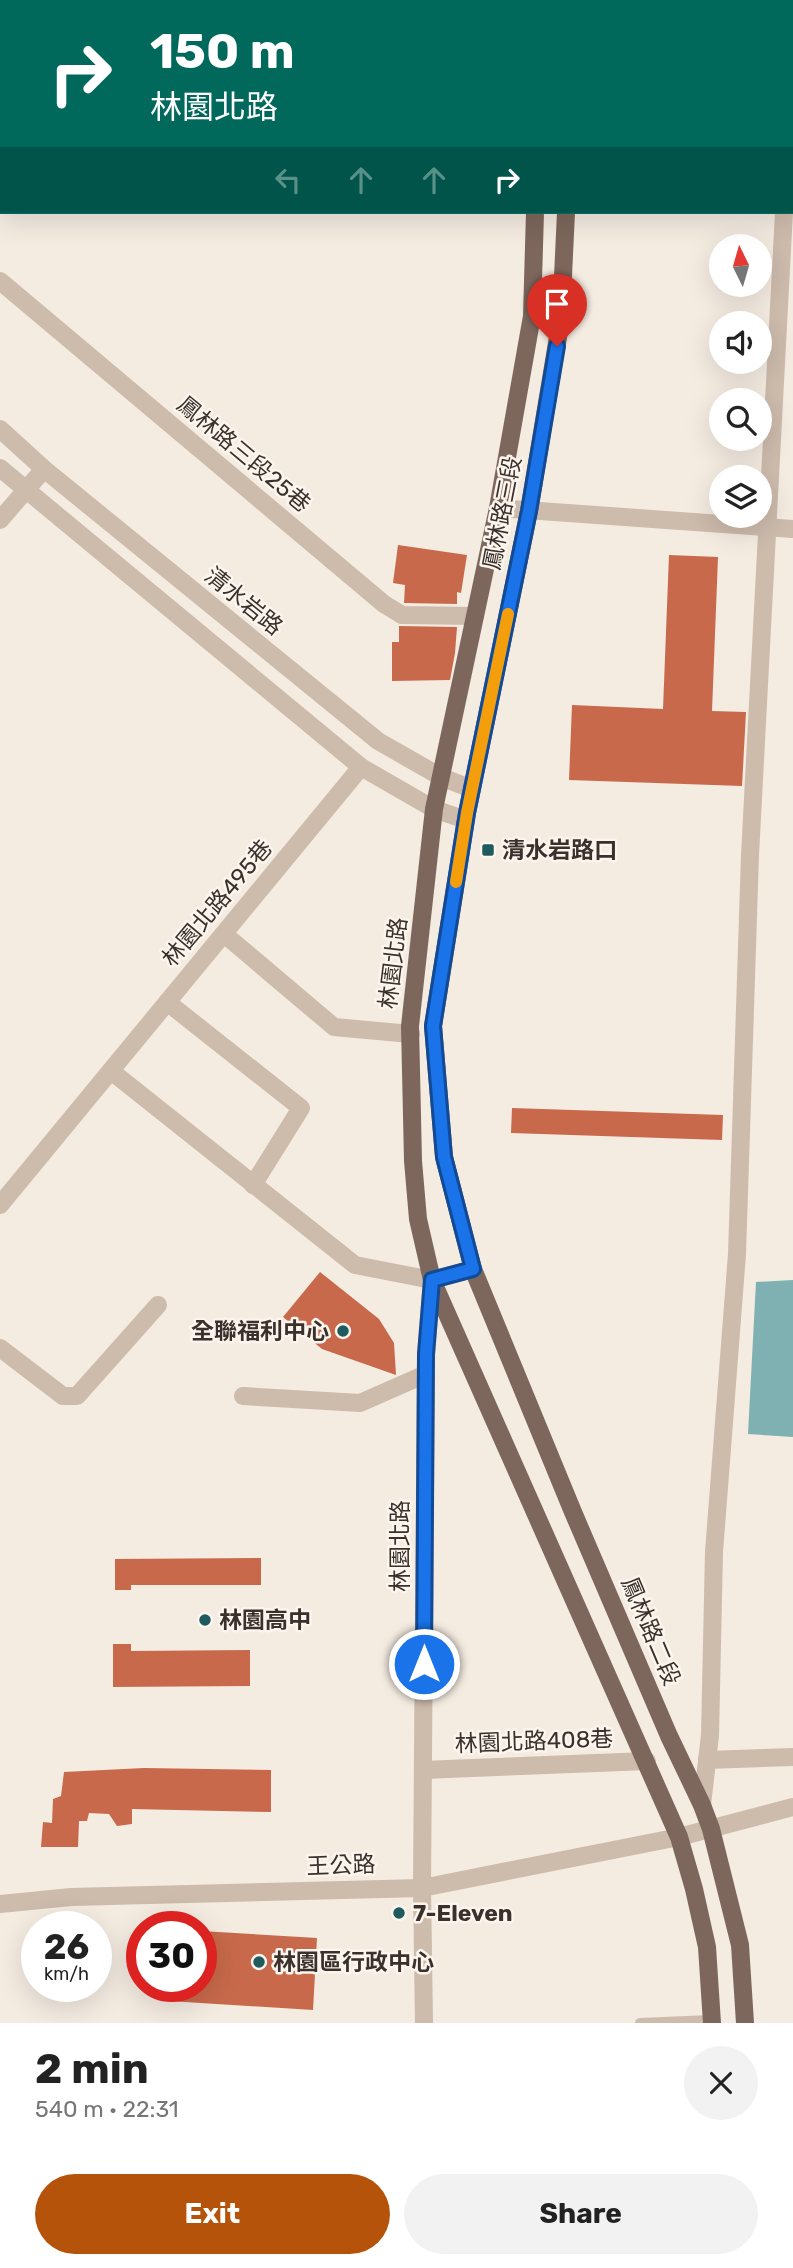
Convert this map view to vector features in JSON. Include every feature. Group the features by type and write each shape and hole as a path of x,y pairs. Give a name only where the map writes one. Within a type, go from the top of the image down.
{"main road":[{"name":"鳳林路三段","path":"441,777 498,508 532,316 535,214"},
{"name":"鳳林路三段","path":"466,820 529,511 561,319 566,214"},
{"name":"林園北路","path":"432,1280 418,1219 413,1161 411,1034 434,809 441,777"},
{"name":"林園北路","path":"466,820 433,1026 444,1157 473,1269"},
{"name":"鳳林路二段","path":"473,1269 583,1537 711,1829 740,1945 745,2023"},
{"path":"432,1280 679,1837 707,1947 711,2021"}],"street":[{"path":"770,465 784,214"},
{"name":"鳳林路三段25巷","path":"0,281 384,604 402,615 475,617"},
{"name":"清水岩路","path":"0,429 44,469 378,741 441,777 472,789"},
{"path":"0,468 361,767 434,809 466,820"},
{"path":"0,520 44,469"},
{"path":"498,508 709,524"},
{"path":"702,1805 707,1760 714,1552 737,1255 750,855 766,528 793,529"},
{"name":"林園北路495巷","path":"0,1205 361,767"},
{"path":"224,934 334,1027 411,1034"},
{"path":"167,1002 301,1108 253,1185"},
{"path":"111,1071 355,1265 432,1280 473,1269"},
{"name":"林園北路","path":"424,2023 422,1888 426,1374 432,1280"},
{"path":"0,1348 62,1396 77,1396 158,1305"},
{"path":"243,1396 360,1403 426,1374"},
{"path":"707,1760 793,1757"},
{"name":"林園北路408巷","path":"423,1770 647,1761"},
{"name":"王公路","path":"0,1904 71,1897 422,1888 679,1837 793,1807"}],"lane":[{"path":"640,2023 711,2021"}],"water":[{"path":"793,1280 793,1437 748,1434 756,1282"}],"building":[{"path":"398,545 467,555 461,593 457,592 457,604 404,603 405,585 393,583"},
{"path":"669,555 718,557 712,711 746,712 742,786 569,780 572,705 663,709"},
{"path":"399,626 457,627 450,680 392,681 392,642 399,642"},
{"path":"512,1108 723,1115 722,1140 511,1133"},
{"name":"全聯福利中心","path":"320,1272 379,1319 394,1343 396,1375 322,1349 283,1317"},
{"path":"261,1558 261,1585 131,1585 131,1590 115,1590 115,1559"},
{"path":"113,1644 131,1644 131,1651 250,1650 250,1686 113,1687"},
{"path":"144,1768 271,1770 271,1812 132,1809 132,1824 117,1826 109,1814 89,1813 87,1821 79,1821 78,1847 41,1847 43,1822 52,1823 53,1799 61,1796 64,1772"},
{"name":"林園區行政中心","path":"217,1932 317,1938 313,2010 185,2002 217,2002"}],"slow traffic":[{"path":"456,882 467,813 508,614"}],"place":[{"name":"清水岩路口","path":"488,850"},
{"name":"全聯福利中心","path":"343,1331"},
{"name":"林園高中","path":"205,1620"},
{"name":"7-Eleven","path":"399,1913"},
{"name":"林園區行政中心","path":"259,1962"}],"route":[{"path":"424,1664 426,1354 432,1280 473,1269 444,1157 433,1026 467,813 529,511 557,346"}]}
